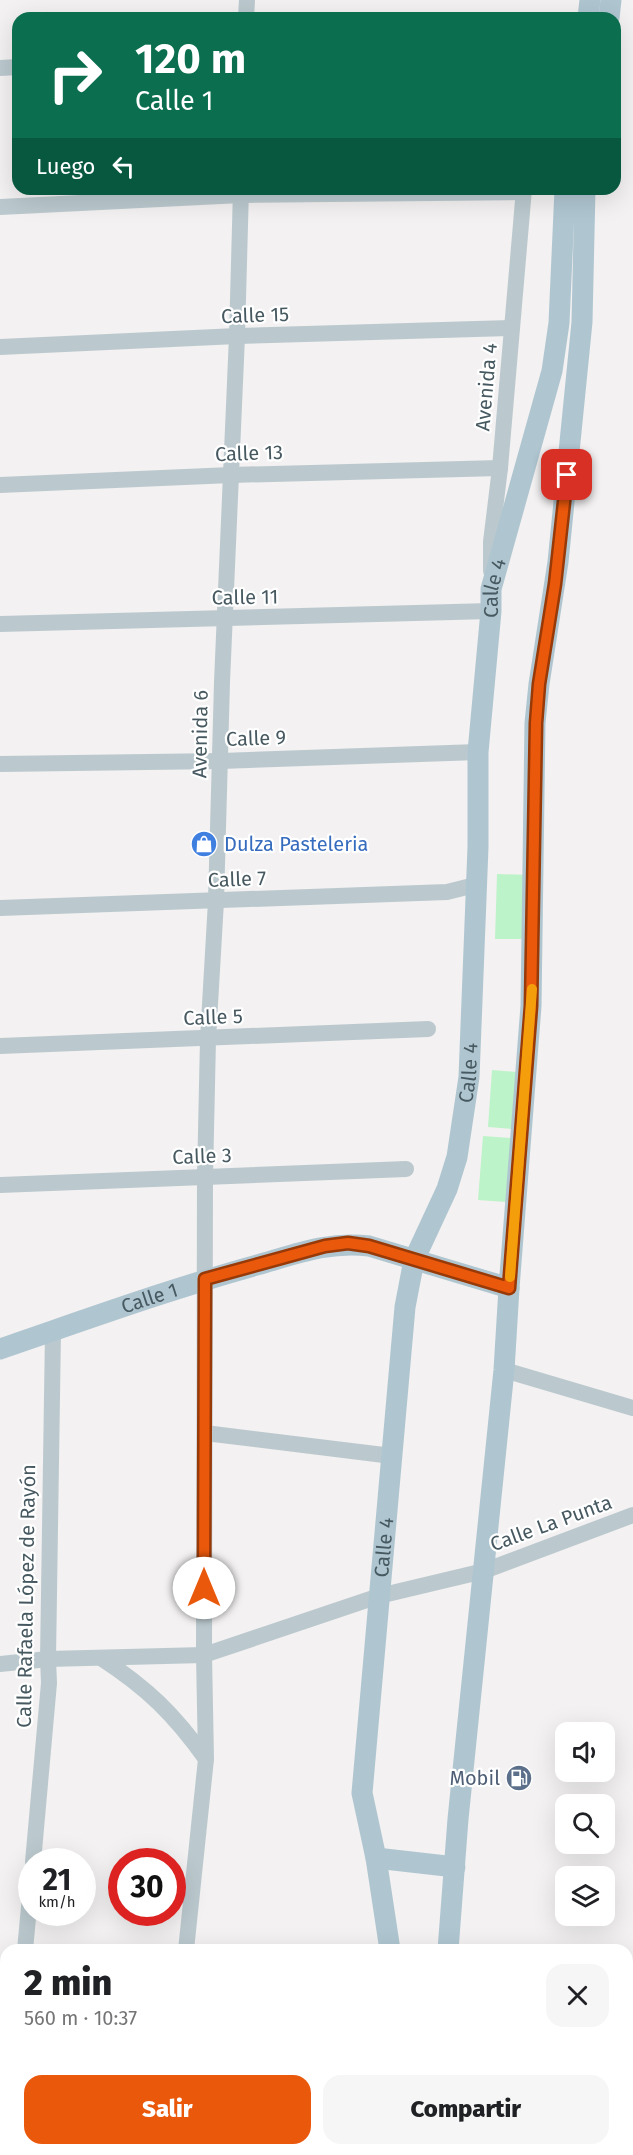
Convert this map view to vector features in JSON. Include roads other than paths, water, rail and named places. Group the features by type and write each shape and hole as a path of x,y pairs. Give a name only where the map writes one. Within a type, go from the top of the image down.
{"main road":[{"name":"Calle 4","path":"389,1944 376,1858 362,1793 405,1307 414,1260 447,1189 457,1157 462,1128 469,1077 478,848 478,752 491,589 552,371 559,323 565,195"},
{"path":"448,1944 454,1867 504,1370 531,1006 536,723 539,684 558,562 582,322 585,195"},
{"name":"Calle 1","path":"0,1349 205,1279 325,1246 348,1243 369,1246 509,1288"},
{"path":"376,1858 454,1867"}],"street":[{"path":"0,207 193,195"},
{"name":"Avenida 6","path":"187,1944 206,1759 204,1655 205,1177 208,1039 216,901 241,195"},
{"name":"Avenida 4","path":"491,589 491,542 500,468 524,195"},
{"name":"Calle 15","path":"0,347 237,336 512,328"},
{"name":"Calle 13","path":"0,485 231,474 500,468"},
{"name":"Calle 11","path":"0,624 491,611"},
{"name":"Calle 9","path":"0,764 221,761 478,752"},
{"name":"Calle 7","path":"0,908 447,892 475,885"},
{"name":"Calle 5","path":"0,1046 428,1029"},
{"name":"Calle 3","path":"0,1185 406,1169"},
{"name":"Calle Rafaela López de Rayón","path":"34,1848 49,1683 53,1331"},
{"path":"504,1370 633,1408"},
{"path":"205,1433 392,1456"},
{"name":"Calle La Punta","path":"0,1664 48,1659 204,1655 379,1596 483,1571 633,1515"},
{"path":"101,1658 132,1678 160,1702 185,1729 206,1759"},
{"path":"26,1944 27,1926"}],"place":[{"name":"Dulza Pasteleria","path":"204,844"},
{"name":"Mobil","path":"519,1778"}]}
